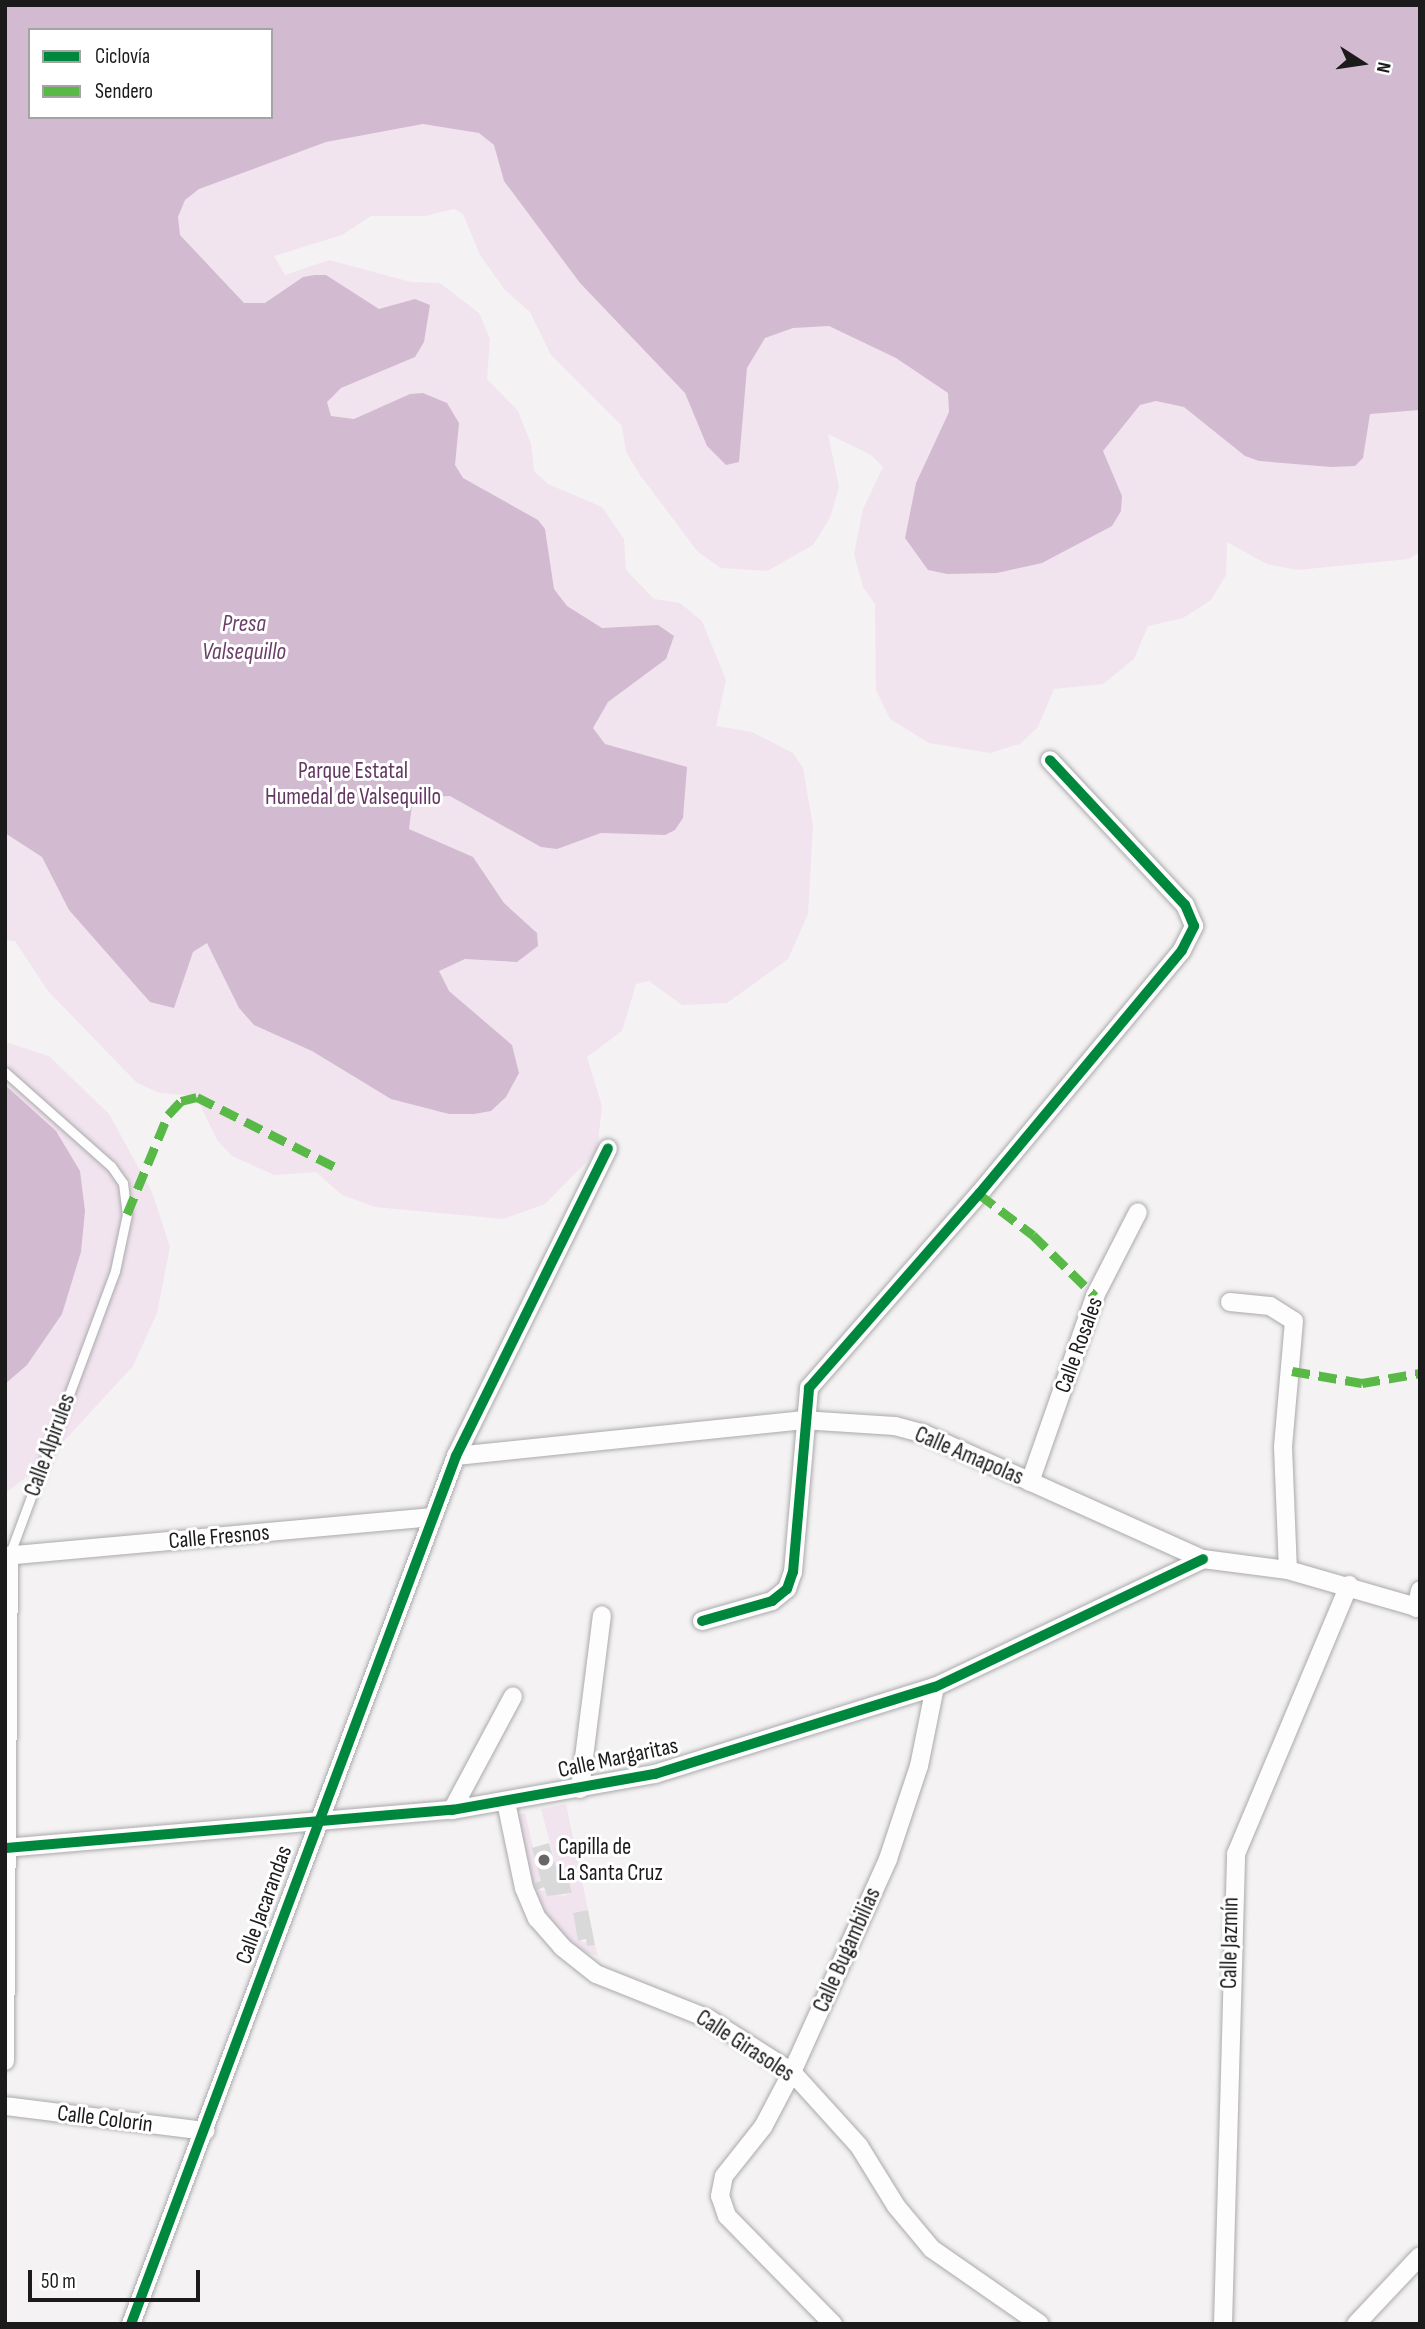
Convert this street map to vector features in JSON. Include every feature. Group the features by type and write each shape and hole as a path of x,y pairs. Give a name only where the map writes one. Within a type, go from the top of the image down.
{"street":[{"path":"702,1621 772,1601 787,1589 793,1572 802,1420 809,1388 824,1364 979,1194 1182,950 1194,926 1185,905 1050,760"},
{"name":"Calle Jacarandas","path":"131,2324 205,2131 317,1820 456,1456 608,1148"},
{"name":"Calle Rosales","path":"1030,1482 1096,1296 1138,1212"},
{"path":"1230,1302 1270,1306 1294,1321 1283,1447 1288,1570"},
{"name":"Calle Amapolas","path":"456,1456 802,1420 922,1433 1203,1559 1288,1570 1419,1602"},
{"name":"Calle Fresnos","path":"7,1556 432,1517"},
{"name":"Calle Alpirules","path":"5,2061 7,1556"},
{"name":"Calle Margaritas","path":"6,1848 452,1810 580,1789 741,1751 936,1687 1203,1559"},
{"name":"Calle Jazmín","path":"1223,2324 1236,1854 1349,1585"},
{"path":"580,1789 602,1615"},
{"name":"Calle Bugambilias","path":"833,2324 727,2216 720,2196 724,2176 763,2127 792,2072 888,1858 919,1766 936,1687"},
{"path":"452,1810 513,1696"},
{"name":"Calle Girasoles","path":"506,1802 524,1888 537,1918 562,1947 596,1974 709,2018 792,2072 859,2146 896,2206 932,2249 1040,2324"},
{"name":"Calle Colorín","path":"5,2106 205,2131"},
{"path":"1356,2324 1420,2256"}],"lane":[{"name":"Calle Alpirules","path":"5,1072 111,1166 123,1184 127,1214 114,1271 7,1556"}],"green space":[{"name":"Presa Valsequillo","path":"5,5 1420,5 1420,552 1409,559 1297,570 1267,564 1227,542 1226,575 1211,600 1183,618 1148,626 1134,659 1103,684 1054,689 1038,727 1020,744 990,753 929,743 890,719 876,690 875,604 863,587 854,554 863,509 883,467 871,455 828,434 839,487 830,518 813,545 767,571 721,568 698,552 640,475 626,452 622,426 551,355 530,312 505,290 480,255 463,214 454,209 425,216 371,216 342,235 274,256 285,275 329,260 411,282 440,283 479,313 490,339 487,379 518,411 531,444 534,471 548,484 602,507 624,539 626,570 654,599 680,603 702,621 726,680 716,726 752,732 793,753 803,768 813,826 808,914 788,959 727,1003 682,1005 649,981 636,984 622,1031 587,1057 602,1106 597,1151 545,1204 503,1219 375,1207 342,1195 316,1172 274,1175 232,1156 217,1140 196,1096 160,1093 137,1083 48,991 15,941 5,940"},
{"path":"5,1042 49,1056 109,1114 152,1192 170,1247 157,1313 133,1366 41,1466 5,1493"},
{"path":"566,1804 588,1910 573,1913 578,1940 595,1945 598,1956 565,1947 524,1883 509,1816 525,1813 541,1881 537,1889 563,1896 572,1893 558,1873 541,1809"}],"water":[{"name":"Presa Valsequillo","path":"5,5 1420,5 1420,410 1370,414 1363,458 1355,466 1331,467 1259,461 1245,456 1184,407 1156,401 1140,405 1103,451 1122,496 1121,511 1112,526 1042,563 997,573 947,574 928,570 905,538 916,483 949,412 948,393 896,358 829,326 793,328 765,338 747,368 739,462 726,465 707,446 685,393 580,283 504,181 494,145 479,133 423,124 326,142 199,189 185,200 178,217 180,235 244,303 265,303 303,277 326,275 379,309 415,299 430,305 424,342 415,357 341,388 327,402 331,416 354,419 410,394 423,393 447,403 459,423 455,465 463,478 538,520 545,529 554,589 567,606 602,628 658,625 674,636 666,659 608,702 593,728 605,744 687,767 683,818 675,830 665,835 601,833 557,849 541,847 450,796 421,797 412,805 409,829 473,857 504,903 537,933 538,946 517,962 465,959 439,971 449,991 512,1045 519,1073 506,1097 491,1111 474,1114 449,1114 391,1099 312,1051 254,1025 239,1008 207,943 193,952 174,1008 150,1002 69,910 42,857 5,833"},
{"path":"5,1085 56,1131 80,1171 85,1211 81,1252 62,1314 27,1365 5,1384"}],"building":[{"name":"Capilla de La Santa Cruz","path":"549,1843 558,1873 566,1871 572,1893 547,1896 544,1887 537,1890 535,1883 541,1881 532,1848"},
{"path":"588,1910 595,1945 587,1946 586,1939 578,1941 573,1913"}],"marked path":[{"path":"127,1214 168,1115 181,1101 197,1097 341,1170"},
{"path":"979,1194 1033,1235 1095,1296"},
{"path":"1292,1371 1362,1383 1420,1373"}],"cycle path":[{"path":"702,1621 772,1601 787,1589 793,1572 809,1388 979,1194 1182,950 1194,926 1185,905 1050,760"},
{"path":"131,2324 456,1456 608,1148"},
{"path":"5,1848 452,1810 655,1774 935,1687 1203,1559"}],"place":[{"name":"Capilla de La Santa Cruz","path":"544,1860"}],"park label":[{"name":"Parque Estatal Humedal de Valsequillo","path":"353,784"}]}
